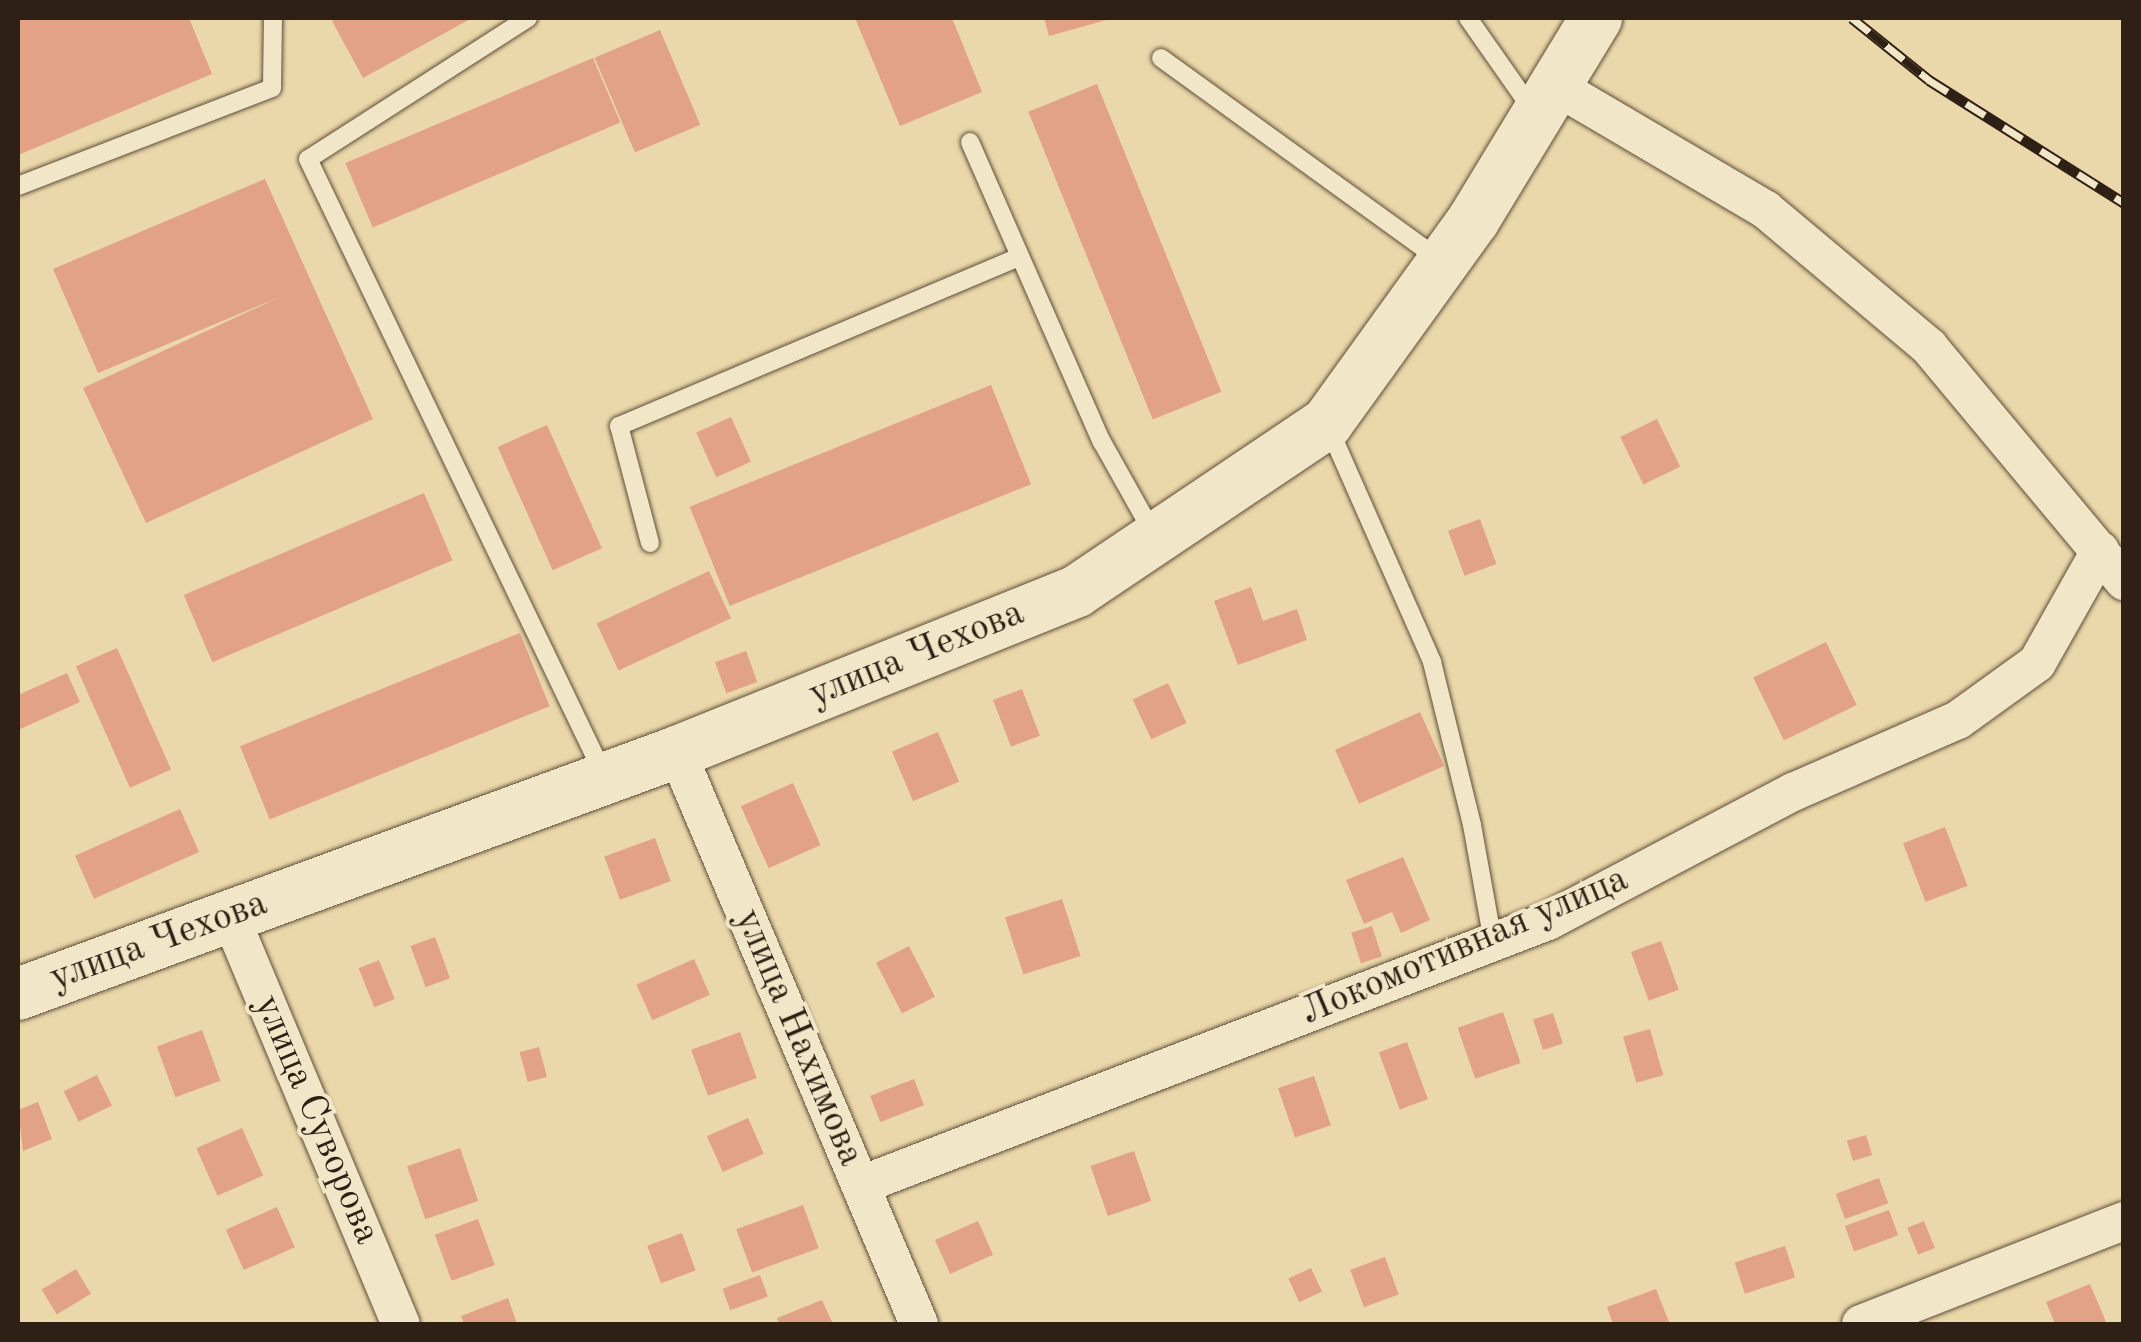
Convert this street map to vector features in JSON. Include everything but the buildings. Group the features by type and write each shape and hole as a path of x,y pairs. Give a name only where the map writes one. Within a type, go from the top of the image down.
{"street":[{"name":"улица Чехова","path":"18,994 677,752 1077,591 1326,423 1444,262 1549,104 1596,18"},
{"path":"1549,104 1766,210 1930,347 2124,581"},
{"name":"Локомотивная улица","path":"861,1185 1548,920 1793,792 1958,720 2037,664 2100,551"},
{"name":"улица Нахимова","path":"677,752 920,1324"},
{"name":"улица Суворова","path":"230,916 401,1324"},
{"path":"1861,1324 2124,1220"}],"lane":[{"path":"18,186 272,88 273,18"},
{"path":"528,18 308,160 605,778"},
{"path":"1468,18 1549,104"},
{"path":"1161,58 1444,262"},
{"path":"970,142 1102,442 1156,538"},
{"path":"650,542 619,426 1020,256"},
{"path":"1326,423 1432,662 1472,825 1493,942"}],"railway":[{"path":"1852,18 1929,80 2124,203"}]}
